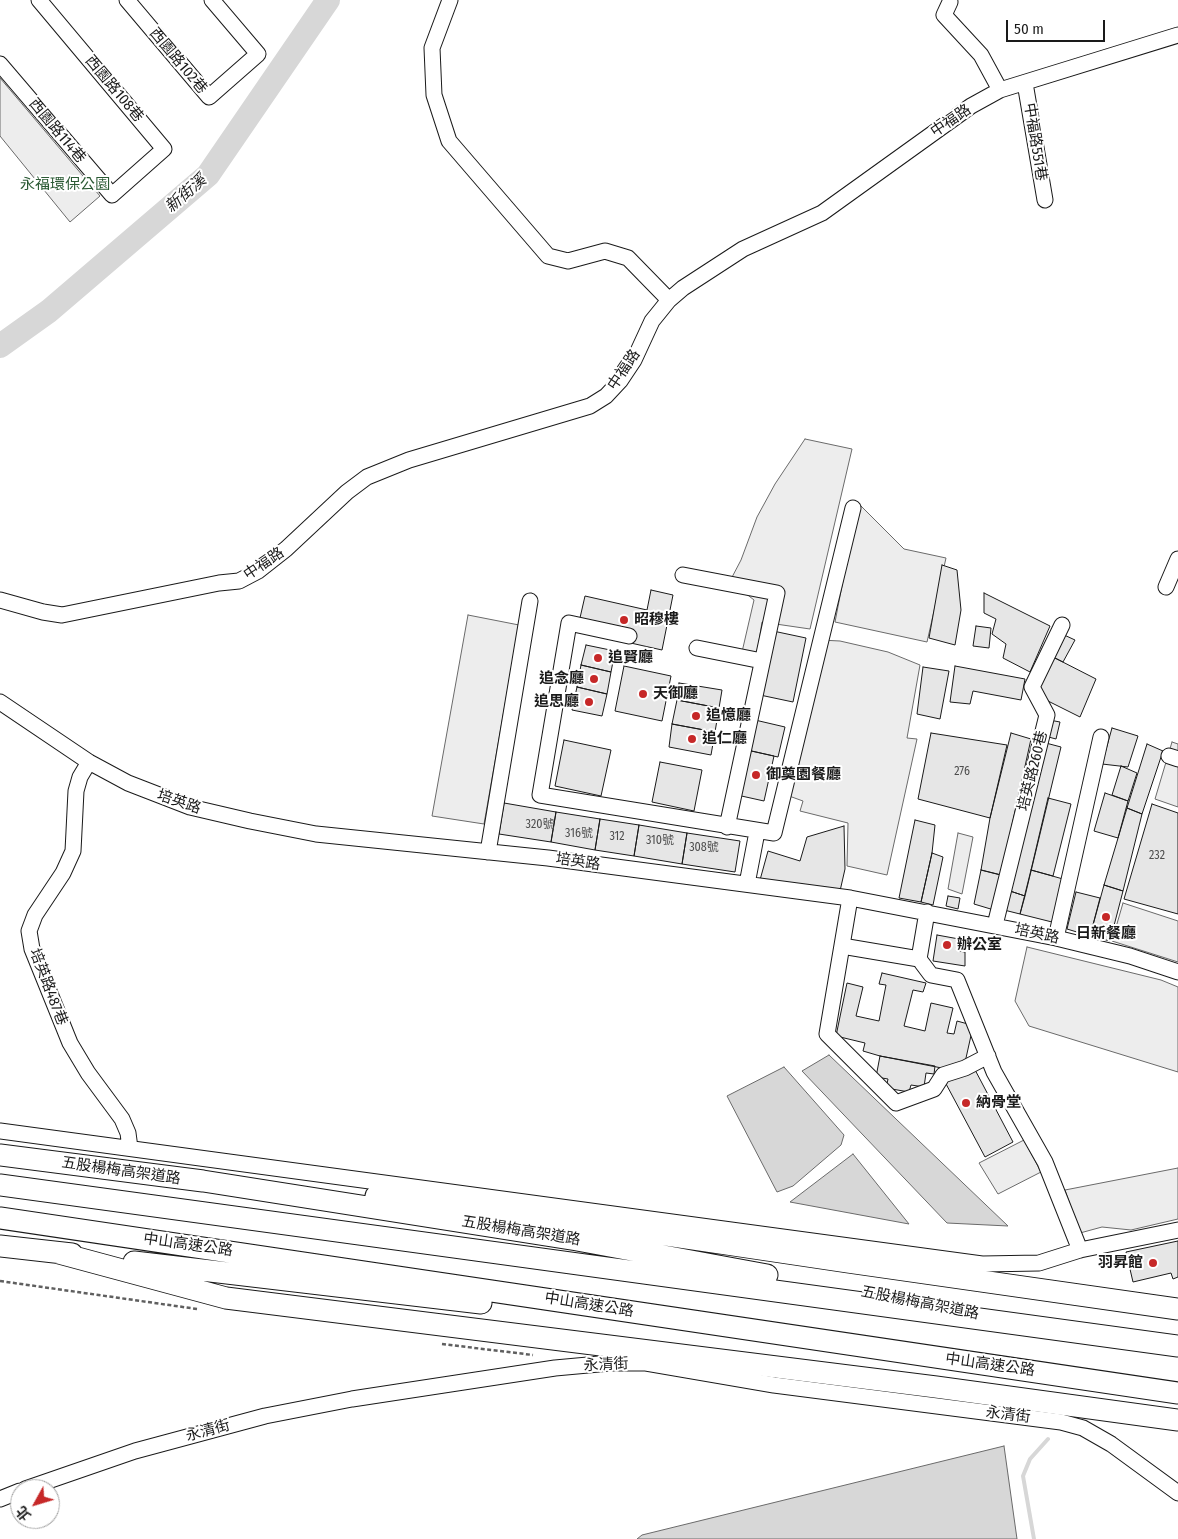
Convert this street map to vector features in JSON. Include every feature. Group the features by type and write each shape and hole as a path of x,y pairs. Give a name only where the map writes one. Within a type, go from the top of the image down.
{"highway":[{"name":"五股楊梅高架道路","path":"0,1154 203,1182 577,1240 1040,1326"},
{"path":"203,1182 438,1201 1178,1309"},
{"path":"0,1185 1178,1346"},
{"name":"中山高速公路","path":"0,1218 1178,1393"},
{"path":"0,1246 950,1360"},
{"path":"59,1253 226,1298 897,1382 1178,1420"}],"street":[{"name":"西園路108巷","path":"39,0 164,149 136,174"},
{"name":"西園路102巷","path":"128,0 208,97 258,54 212,0"},
{"path":"450,0 432,48 434,95 449,140 548,256 568,261 605,251 628,258 669,300"},
{"path":"950,2 944,16 982,55 1000,90"},
{"name":"中福路","path":"0,600 43,612 62,615 219,583 239,581 258,571 286,549 347,492 366,477 409,460 590,406 606,396 620,381 634,360 652,321 669,300 683,288 743,249 822,213 971,106 1000,90 1026,84 1178,35"},
{"name":"西園路114巷","path":"0,64 112,195 136,174"},
{"name":"中福路551巷","path":"1026,84 1045,200"},
{"path":"630,636 569,623 540,795 757,832 774,833 853,508"},
{"path":"1166,588 1178,559"},
{"path":"683,575 777,593 727,827"},
{"path":"488,852 530,601"},
{"name":"培英路260巷","path":"996,925 1047,715 1032,688 1062,625"},
{"path":"698,648 762,661"},
{"name":"培英路","path":"0,702 89,762 128,783 190,807 250,822 316,834 488,852 850,898 1056,938 1130,956 1178,972"},
{"path":"1056,938 1101,737"},
{"name":"培英路487巷","path":"89,762 80,777 76,791 73,850 63,874 35,915 29,931 32,949 70,1043 88,1073 122,1119 128,1133 130,1148"},
{"path":"747,884 757,832"},
{"path":"850,898 828,1034 896,1103 934,1089 943,1076 965,1068 988,1056"},
{"path":"919,959 927,912"},
{"path":"842,946 919,959 931,975 957,980 994,1072 1045,1162 1080,1250"},
{"path":"0,1131 982,1264 1039,1263 1080,1250 1178,1230"},
{"name":"永清街","path":"54,1479 136,1451 265,1416 352,1399 555,1368 610,1362 646,1364 774,1385 1061,1422 1082,1428 1111,1444 1178,1493"}],"shaded area":[{"name":"永福環保公園","path":"0,78 100,196 70,222 0,136"},
{"path":"805,439 852,449 810,629 762,622 757,654 742,652 754,600 730,581 741,560 757,517 775,484"},
{"path":"858,503 904,549 946,558 927,642 835,622"},
{"path":"468,615 519,625 484,824 432,816"},
{"path":"820,640 840,641 888,652 920,665 907,738 917,739 887,875 847,866 848,823 800,811 803,801 789,796"},
{"path":"1172,742 1178,744 1178,807 1155,799"},
{"path":"958,833 973,837 962,894 948,889"},
{"path":"1123,903 1178,921 1178,962 1112,941"},
{"path":"1027,947 1161,980 1178,987 1178,1072 1029,1026 1015,1001"},
{"path":"829,1055 1008,1226 947,1223 802,1071"},
{"path":"784,1067 844,1135 841,1145 793,1186 777,1192 727,1096"},
{"path":"1024,1140 1041,1172 998,1194 979,1163"},
{"path":"853,1154 909,1224 790,1202"},
{"path":"1178,1168 1178,1219 1131,1230 1102,1227 1080,1233 1065,1190"},
{"path":"1004,1446 1017,1539 637,1539 642,1535"}],"building":[{"path":"942,565 957,570 961,610 955,645 929,638"},
{"name":"昭穆樓","path":"651,590 673,595 662,650 577,631 585,596 647,610"},
{"path":"984,593 1050,626 1030,672 1003,658 1006,644 992,634 996,619 984,613"},
{"path":"976,626 991,628 989,648 973,646"},
{"path":"773,631 806,638 793,702 760,695"},
{"path":"1062,634 1075,640 1063,662 1051,656"},
{"name":"追賢廳","path":"586,645 615,651 611,672 581,665"},
{"path":"1051,656 1096,679 1080,717 1034,694"},
{"name":"追念廳","path":"581,665 611,672 607,694 577,687"},
{"name":"天御廳","path":"624,666 671,676 662,721 615,711"},
{"path":"955,666 1025,679 1021,700 973,691 970,704 950,702"},
{"path":"923,667 949,671 940,719 917,714"},
{"path":"679,683 722,690 719,708 677,700"},
{"name":"追思廳","path":"577,687 607,694 602,716 572,710"},
{"name":"追憶廳","path":"677,700 719,708 715,732 672,724"},
{"path":"1044,719 1060,722 1056,739 1041,735"},
{"path":"755,720 785,727 778,757 747,750"},
{"name":"追仁廳","path":"672,724 715,732 711,755 669,747"},
{"path":"1112,728 1138,736 1128,767 1102,764"},
{"path":"931,733 1007,745 990,818 918,799"},
{"path":"1011,733 1031,739 1001,875 981,870 990,818"},
{"path":"564,740 611,750 601,796 555,786"},
{"path":"1042,742 1061,747 1025,896 1007,890"},
{"path":"1147,744 1163,751 1142,814 1127,808"},
{"name":"御奠園餐廳","path":"747,750 774,756 764,801 737,795"},
{"path":"660,762 702,770 694,811 652,802"},
{"path":"1121,766 1137,773 1128,801 1112,795"},
{"path":"1105,793 1128,801 1118,838 1094,831"},
{"path":"1048,798 1071,804 1053,876 1031,870"},
{"path":"504,803 556,812 551,842 499,834"},
{"path":"1152,804 1178,813 1178,914 1124,899"},
{"path":"1127,808 1142,814 1123,891 1104,885"},
{"path":"556,812 600,819 595,850 551,842"},
{"path":"600,819 639,825 634,856 595,850"},
{"path":"915,820 935,825 932,853 921,902 899,898"},
{"path":"639,825 687,833 682,864 634,856"},
{"path":"844,826 845,869 840,891 760,880 768,851 800,861 807,837"},
{"path":"687,833 740,841 735,872 682,864"},
{"path":"932,853 943,857 933,905 921,902"},
{"path":"981,870 1001,875 994,910 974,904"},
{"path":"1031,870 1063,879 1052,922 1020,914"},
{"name":"日新餐廳","path":"1104,885 1123,891 1110,941 1090,936"},
{"path":"1007,890 1025,896 1020,914 1004,910"},
{"path":"1076,892 1100,898 1090,936 1067,929"},
{"path":"948,896 960,898 958,909 946,906"},
{"name":"辦公室","path":"937,935 959,939 958,951 965,952 965,966 933,961"},
{"path":"882,973 926,983 923,992 913,990 904,1026 925,1031 931,1003 953,1008 947,1033 954,1034 957,1021 968,1024 972,1031 964,1067 952,1070 880,1056 863,1051 865,1043 836,1036 847,983 863,987 856,1016 879,1021 886,985 879,984"},
{"path":"880,1056 935,1066 934,1074 926,1073 924,1087 911,1085 909,1092 886,1088 888,1079 876,1077"},
{"path":"973,1066 1013,1142 985,1157 945,1082"},
{"name":"羽昇館","path":"1178,1241 1178,1277 1173,1279 1171,1273 1133,1282 1126,1252"}],"waterway":[{"name":"新街溪","path":"0,346 49,311 208,175 328,0"},
{"path":"1034,1539 1023,1476 1030,1459 1048,1439"}],"place":[{"name":"昭穆樓","path":"624,620"},
{"name":"追賢廳","path":"598,658"},
{"name":"追念廳","path":"594,679"},
{"name":"天御廳","path":"643,694"},
{"name":"追思廳","path":"589,702"},
{"name":"追憶廳","path":"696,716"},
{"name":"追仁廳","path":"692,739"},
{"name":"御奠園餐廳","path":"756,775"},
{"name":"日新餐廳","path":"1106,917"},
{"name":"辦公室","path":"947,945"},
{"name":"納骨堂","path":"966,1103"},
{"name":"羽昇館","path":"1153,1263"}]}
